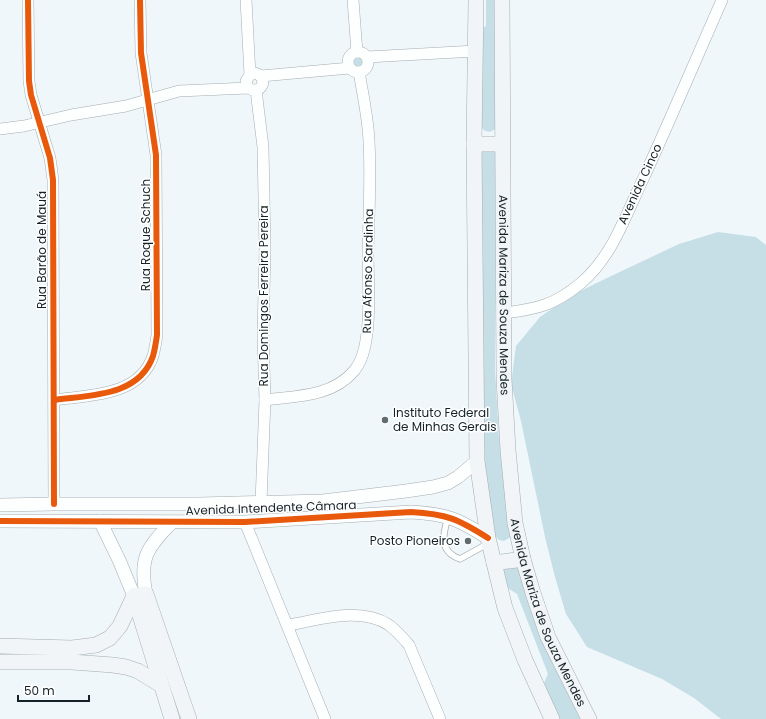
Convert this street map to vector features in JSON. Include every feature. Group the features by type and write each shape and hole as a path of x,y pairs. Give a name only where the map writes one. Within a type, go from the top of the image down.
{"main road":[{"path":"476,0 474,144 477,461 489,540 505,608 552,719"},
{"name":"Avenida Mariza de Souza Mendes","path":"502,0 504,379 508,450 516,522 523,559 548,637 589,719"},
{"path":"474,144 502,144"},
{"path":"494,563 523,559"},
{"path":"0,662 72,655 96,645 110,638 140,595"},
{"path":"140,595 161,685 172,719"},
{"path":"140,595 189,719"},
{"path":"0,646 72,655 126,667 138,671 161,685"}],"street":[{"name":"Rua Barão de Mauá","path":"28,0 29,81 31,95 50,158 53,180 54,504"},
{"name":"Rua Roque Schuch","path":"54,400 115,391 124,387 140,376 149,365 153,357 158,335 155,150 142,54 140,0"},
{"path":"246,0 255,76"},
{"path":"252,89 246,81 255,76 364,70 368,61 362,54 353,0"},
{"name":"Avenida Cinco","path":"504,313 536,308 558,299 582,282 602,261 616,236 665,130 722,0"},
{"path":"355,70 348,64 349,59 353,54 476,51"},
{"name":"Rua Afonso Sardinha","path":"265,400 314,394 333,388 344,381 355,370 362,356 366,337 368,298 370,177 368,125 355,70"},
{"path":"0,129 40,123 71,115 115,109 169,94 190,90 260,89 263,81 255,76"},
{"name":"Rua Domingos Ferreira Pereira","path":"252,89 263,147 265,249 263,336 265,400 261,502"},
{"name":"Avenida Intendente Câmara","path":"0,505 199,504 323,501 406,492 433,487 458,477 477,461"},
{"path":"323,501 324,518"},
{"path":"199,504 199,523"},
{"name":"Avenida Intendente Câmara","path":"0,521 171,523 246,522 411,512 435,514 448,517 470,526 489,540"},
{"path":"100,521 119,560 140,595"},
{"path":"246,522 288,625 296,650 325,719"},
{"path":"140,595 144,559 150,547 171,523"},
{"path":"288,625 340,616 369,617 388,624 401,635 409,645 440,719"}],"lane":[{"path":"448,517 443,535 443,543 447,550 455,557 460,559 489,540"}],"shaded area":[{"path":"486,0 496,0 497,128 490,132 485,131 481,127 480,30 486,26"},
{"path":"357,55 362,57 364,62 362,67 357,69 352,67 350,62 352,57"},
{"path":"483,150 496,151 495,370 499,438 511,537 504,541 499,540 495,536 487,491 482,438 481,153"},
{"path":"718,232 756,237 766,245 766,719 721,719 694,698 662,679 587,647 566,614 555,577 545,537 521,421 511,384 516,346 540,317 572,295 607,278 679,244"},
{"path":"518,565 583,719 559,719 544,683 548,674 517,594 506,587 502,570 503,567"}],"cycle path":[{"path":"28,0 29,81 31,95 50,158 53,180 54,504"},
{"path":"54,400 97,395 125,387 137,379 146,369 153,356 157,335 156,155 141,53 140,0"},
{"path":"0,521 245,522 411,512 434,514 452,519 468,526 488,538"}],"place":[{"name":"Instituto Federal de Minhas Gerais","path":"385,420"},
{"name":"Posto Pioneiros","path":"468,541"}]}
